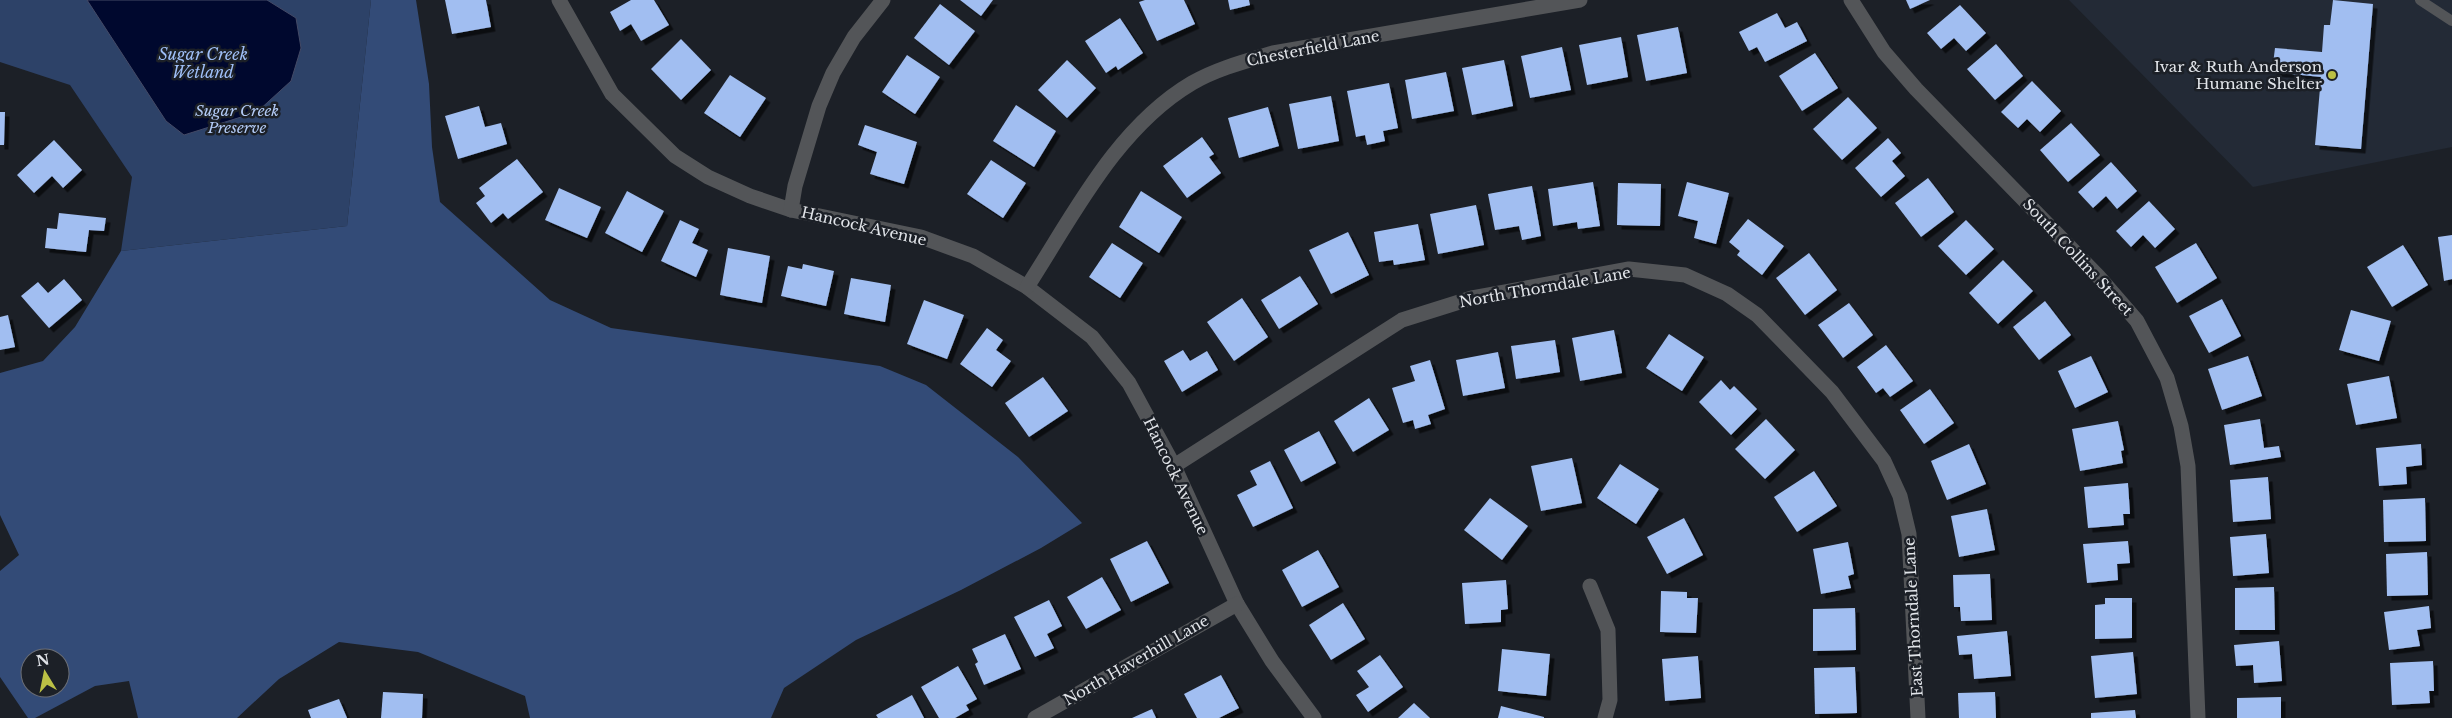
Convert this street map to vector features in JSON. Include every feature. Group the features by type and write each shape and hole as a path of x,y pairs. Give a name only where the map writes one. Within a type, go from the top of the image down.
{"street":[{"name":"Hancock Avenue","path":"559,0 612,94 675,156 708,177 750,196 791,210 920,237 973,256 1027,287 1092,336 1129,383 1174,466 1237,604 1272,661 1314,718"},
{"path":"791,210 795,186 822,98 854,37 883,0"},
{"name":"Chesterfield Lane","path":"1027,287 1119,146 1151,113 1192,83 1239,63 1274,53 1546,3 1580,0"},
{"name":"South Collins Street","path":"1851,0 1884,52 1916,88 2098,276 2137,321 2167,378 2181,426 2188,466 2198,718"},
{"name":"North Thorndale Lane","path":"1174,466 1402,320 1472,298 1629,269 1685,275 1727,294 1757,315 1788,344"},
{"name":"East Thorndale Lane","path":"1788,344 1832,392 1884,460 1900,496 1909,534 1918,718"},
{"path":"1590,586 1608,630 1610,700 1605,718"},
{"name":"North Haverhill Lane","path":"1035,718 1237,604"}],"lane":[{"path":"2420,0 2452,21"}],"shaded area":[{"path":"371,0 416,0 429,84 432,147 440,202 550,300 611,328 880,366 926,385 1018,457 1082,523 1041,548 961,590 856,640 784,688 771,718 530,718 525,696 418,652 339,642 279,679 237,718 138,718 129,681 95,686 35,718 28,718 0,677 0,571 19,555 0,515 0,373 43,361 75,327 121,251 347,226"},
{"path":"2069,0 2452,0 2452,147 2253,187"}],"green space":[{"name":"Sugar Creek Preserve","path":"0,0 371,0 347,226 121,251 132,177 70,85 0,62"}],"water":[{"name":"Sugar Creek Wetland","path":"87,0 267,0 296,18 301,48 291,81 257,112 184,135 166,121"}],"building":[{"path":"445,0 486,0 491,27 452,34"},
{"path":"631,0 654,0 669,25 641,41 631,24 620,31 610,12"},
{"path":"960,0 993,0 981,16"},
{"path":"1145,0 1184,0 1195,24 1157,41 1139,2"},
{"path":"1228,0 1249,0 1250,5 1230,10"},
{"path":"1906,0 1930,0 1910,9"},
{"name":"Ivar & Ruth Anderson Humane Shelter","path":"2333,0 2373,4 2361,149 2315,145 2321,77 2272,72 2275,48 2322,52 2324,25 2330,25"},
{"path":"940,4 975,31 949,65 914,38"},
{"path":"1960,5 1986,33 1966,51 1954,38 1941,49 1927,33"},
{"path":"1777,13 1785,28 1797,22 1807,41 1765,62 1757,47 1749,51 1739,32"},
{"path":"1120,18 1143,53 1118,70 1116,66 1106,73 1085,41"},
{"path":"1678,27 1687,73 1646,81 1637,35"},
{"path":"1621,37 1628,77 1587,85 1579,45"},
{"path":"681,39 711,70 681,100 651,69"},
{"path":"1996,44 2023,76 1995,100 1967,69"},
{"path":"1562,47 1571,90 1530,98 1521,56"},
{"path":"1815,53 1838,88 1802,111 1779,76"},
{"path":"907,55 940,77 915,114 882,92"},
{"path":"1067,60 1096,88 1067,118 1038,90"},
{"path":"1504,60 1513,106 1472,115 1462,68"},
{"path":"1446,72 1454,111 1412,119 1405,80"},
{"path":"730,75 766,98 740,137 704,113"},
{"path":"2032,81 2061,111 2040,132 2027,119 2018,128 2001,112"},
{"path":"1389,83 1398,128 1383,131 1385,141 1367,145 1365,135 1356,137 1347,91"},
{"path":"1331,96 1339,141 1298,149 1289,104"},
{"path":"1848,97 1877,128 1842,160 1813,129"},
{"path":"1016,105 1056,131 1034,167 993,141"},
{"path":"479,106 485,127 501,123 507,144 458,159 445,116"},
{"path":"1268,107 1279,146 1239,158 1228,118"},
{"path":"0,112 5,112 4,145 0,145"},
{"path":"2071,123 2100,155 2068,182 2040,150"},
{"path":"865,125 917,142 904,184 870,174 877,152 858,145"},
{"path":"1202,137 1214,154 1209,157 1221,173 1187,198 1163,166"},
{"path":"1888,138 1901,153 1892,161 1905,176 1881,197 1855,168"},
{"path":"54,140 82,170 63,188 52,176 34,193 17,175"},
{"path":"517,159 543,192 508,219 503,213 491,223 476,203 485,196 479,188"},
{"path":"991,160 1026,183 1003,218 967,194"},
{"path":"2111,162 2137,191 2117,209 2106,196 2093,208 2078,192"},
{"path":"1928,178 1954,212 1921,237 1895,203"},
{"path":"1593,182 1600,226 1578,229 1577,222 1553,226 1548,189"},
{"path":"1687,182 1729,193 1716,244 1694,238 1698,221 1678,216"},
{"path":"1618,183 1661,184 1660,226 1617,225"},
{"path":"1532,186 1541,236 1522,240 1519,226 1495,230 1488,194"},
{"path":"559,188 601,207 587,238 545,220"},
{"path":"627,191 664,211 642,252 605,233"},
{"path":"1141,191 1182,217 1159,253 1119,227"},
{"path":"2149,201 2175,229 2155,248 2143,235 2131,247 2116,231"},
{"path":"1476,205 1484,245 1438,254 1430,214"},
{"path":"59,213 106,218 104,231 89,230 86,252 45,248 47,228 57,229"},
{"path":"1748,219 1784,246 1762,275 1737,255 1740,251 1729,242"},
{"path":"680,220 699,229 692,243 708,250 696,277 661,261"},
{"path":"1966,220 1994,249 1966,275 1938,246"},
{"path":"1418,224 1425,260 1394,265 1393,260 1379,262 1374,232"},
{"path":"1348,232 1369,275 1331,294 1309,250"},
{"path":"2452,235 2452,279 2444,281 2438,237"},
{"path":"1112,243 1143,263 1120,298 1089,277"},
{"path":"2196,243 2217,278 2177,303 2155,267"},
{"path":"2403,245 2428,285 2392,307 2367,267"},
{"path":"728,248 770,256 762,303 720,295"},
{"path":"1809,253 1837,290 1805,315 1776,278"},
{"path":"2003,260 2033,291 1998,324 1969,293"},
{"path":"803,264 834,271 826,306 781,296 788,266 802,269"},
{"path":"1300,276 1318,304 1279,329 1261,300"},
{"path":"851,278 891,285 885,322 844,314"},
{"path":"64,279 82,300 49,328 21,296 38,282 48,293"},
{"path":"1242,298 1268,337 1234,361 1207,322"},
{"path":"2222,299 2241,336 2209,353 2189,316"},
{"path":"924,300 964,315 947,359 907,344"},
{"path":"2045,301 2071,335 2039,360 2013,327"},
{"path":"1849,303 1873,335 1843,358 1818,325"},
{"path":"2351,310 2391,321 2379,361 2339,350"},
{"path":"8,315 15,347 0,350 0,317"},
{"path":"987,328 1003,340 996,350 1011,361 992,387 960,364"},
{"path":"1614,330 1622,373 1580,381 1572,338"},
{"path":"1669,334 1704,357 1682,391 1646,368"},
{"path":"1555,340 1560,372 1516,379 1511,346"},
{"path":"1886,345 1913,381 1890,397 1883,388 1876,393 1857,367"},
{"path":"1183,350 1190,361 1207,351 1218,370 1182,392 1164,361"},
{"path":"1498,352 1505,388 1463,396 1456,360"},
{"path":"2091,356 2108,392 2075,408 2058,371"},
{"path":"2248,356 2262,396 2222,410 2208,369"},
{"path":"1430,360 1445,409 1428,415 1431,424 1415,429 1413,420 1403,423 1392,388 1415,381 1410,366"},
{"path":"2389,376 2397,418 2356,425 2347,384"},
{"path":"1043,377 1068,411 1029,437 1005,403"},
{"path":"1721,380 1730,390 1734,386 1757,409 1731,435 1699,402"},
{"path":"1930,389 1954,423 1924,444 1900,410"},
{"path":"1369,398 1389,430 1353,452 1334,421"},
{"path":"1766,419 1795,450 1765,479 1735,449"},
{"path":"2260,419 2264,448 2279,446 2281,457 2230,465 2224,425"},
{"path":"2118,421 2124,450 2121,451 2123,463 2080,471 2072,429"},
{"path":"1319,431 1336,463 1301,482 1284,450"},
{"path":"1969,444 1986,484 1947,500 1931,461"},
{"path":"2421,444 2422,465 2406,467 2407,484 2379,486 2376,448"},
{"path":"1572,458 1582,503 1541,511 1531,466"},
{"path":"1270,461 1293,508 1253,527 1237,495 1257,485 1250,471"},
{"path":"1620,464 1659,489 1636,524 1597,498"},
{"path":"1814,471 1837,506 1797,532 1774,497"},
{"path":"2268,477 2271,519 2233,522 2230,480"},
{"path":"2128,483 2130,514 2123,514 2124,525 2088,528 2084,487"},
{"path":"1490,498 1528,526 1502,560 1464,530"},
{"path":"2425,498 2426,541 2384,542 2383,500"},
{"path":"1987,509 1995,550 1959,557 1951,516"},
{"path":"1684,518 1703,555 1667,574 1647,537"},
{"path":"2266,534 2269,573 2233,576 2230,537"},
{"path":"1147,541 1169,583 1131,602 1110,559"},
{"path":"2128,541 2130,563 2117,564 2118,580 2087,583 2083,544"},
{"path":"1848,542 1854,574 1848,576 1851,588 1821,594 1813,549"},
{"path":"1318,550 1339,587 1302,607 1282,570"},
{"path":"2427,552 2428,595 2387,596 2386,554"},
{"path":"1990,574 1992,620 1961,621 1960,607 1954,607 1953,575"},
{"path":"1102,577 1121,610 1086,629 1067,597"},
{"path":"1506,580 1508,609 1501,610 1501,622 1465,624 1462,583"},
{"path":"2274,587 2275,630 2235,630 2235,588"},
{"path":"1661,591 1687,592 1687,598 1698,598 1696,633 1660,632"},
{"path":"2105,598 2132,598 2132,638 2095,639 2095,605 2105,604"},
{"path":"1049,600 1062,626 1047,634 1054,648 1035,657 1014,617"},
{"path":"1343,603 1365,639 1331,660 1309,625"},
{"path":"2429,606 2431,628 2417,630 2420,646 2389,650 2384,612"},
{"path":"1855,608 1856,650 1813,651 1813,609"},
{"path":"2007,631 2011,676 1974,679 1972,654 1959,655 1957,636"},
{"path":"1005,634 1021,669 984,685 975,664 978,662 972,649"},
{"path":"2279,641 2282,681 2254,683 2253,665 2236,666 2234,645"},
{"path":"1502,649 1550,654 1546,696 1498,691"},
{"path":"2133,652 2137,694 2095,698 2091,656"},
{"path":"1380,655 1403,687 1368,712 1356,695 1369,687 1357,671"},
{"path":"1698,656 1701,698 1665,701 1662,659"},
{"path":"2433,661 2434,691 2429,691 2430,703 2392,705 2390,663"},
{"path":"958,666 977,699 966,705 969,710 955,718 939,718 921,687"},
{"path":"1855,667 1857,713 1815,714 1814,668"},
{"path":"1221,675 1239,708 1219,718 1197,718 1184,694"},
{"path":"383,692 423,694 422,718 381,718"},
{"path":"1995,692 1996,718 1959,718 1958,693"},
{"path":"912,695 924,718 878,718 876,715"},
{"path":"2281,697 2281,718 2237,718 2237,698"},
{"path":"339,699 347,718 311,718 308,710"},
{"path":"1414,703 1430,718 1398,718"},
{"path":"1501,706 1544,717 1544,718 1498,718"},
{"path":"1152,709 1156,718 1132,718"},
{"path":"2135,710 2136,718 2091,718 2091,713"}],"place":[{"name":"Ivar & Ruth Anderson Humane Shelter","path":"2332,75"}]}
